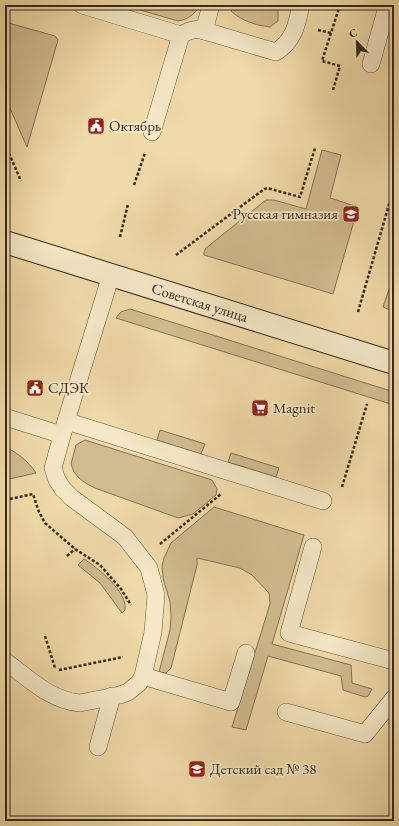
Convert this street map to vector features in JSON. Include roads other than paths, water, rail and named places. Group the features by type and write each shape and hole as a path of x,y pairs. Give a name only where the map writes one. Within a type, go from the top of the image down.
{"main road":[{"name":"Советская улица","path":"5,242 394,363"}],"lane":[{"path":"82,5 181,35 198,29 276,52 284,47 292,36 297,24 301,5"},
{"path":"204,31 211,5"},
{"path":"370,64 385,14 394,9"},
{"path":"152,132 181,35"},
{"path":"5,661 50,693 61,699 80,703 128,692 139,683 144,676 153,632 156,595 149,568 124,537 72,498 63,489 57,480 53,468 111,274"},
{"path":"5,417 64,428 244,476 323,501"},
{"path":"313,547 289,633 394,662"},
{"path":"144,676 231,702 246,653"},
{"path":"98,747 112,696"},
{"path":"286,712 365,734 394,698"}],"place":[{"name":"Октябрь","path":"96,126"},
{"name":"Русская гимназия","path":"351,214"},
{"name":"СДЭК","path":"35,388"},
{"name":"Magnit","path":"260,408"},
{"name":"Детский сад № 38","path":"197,769"}]}
